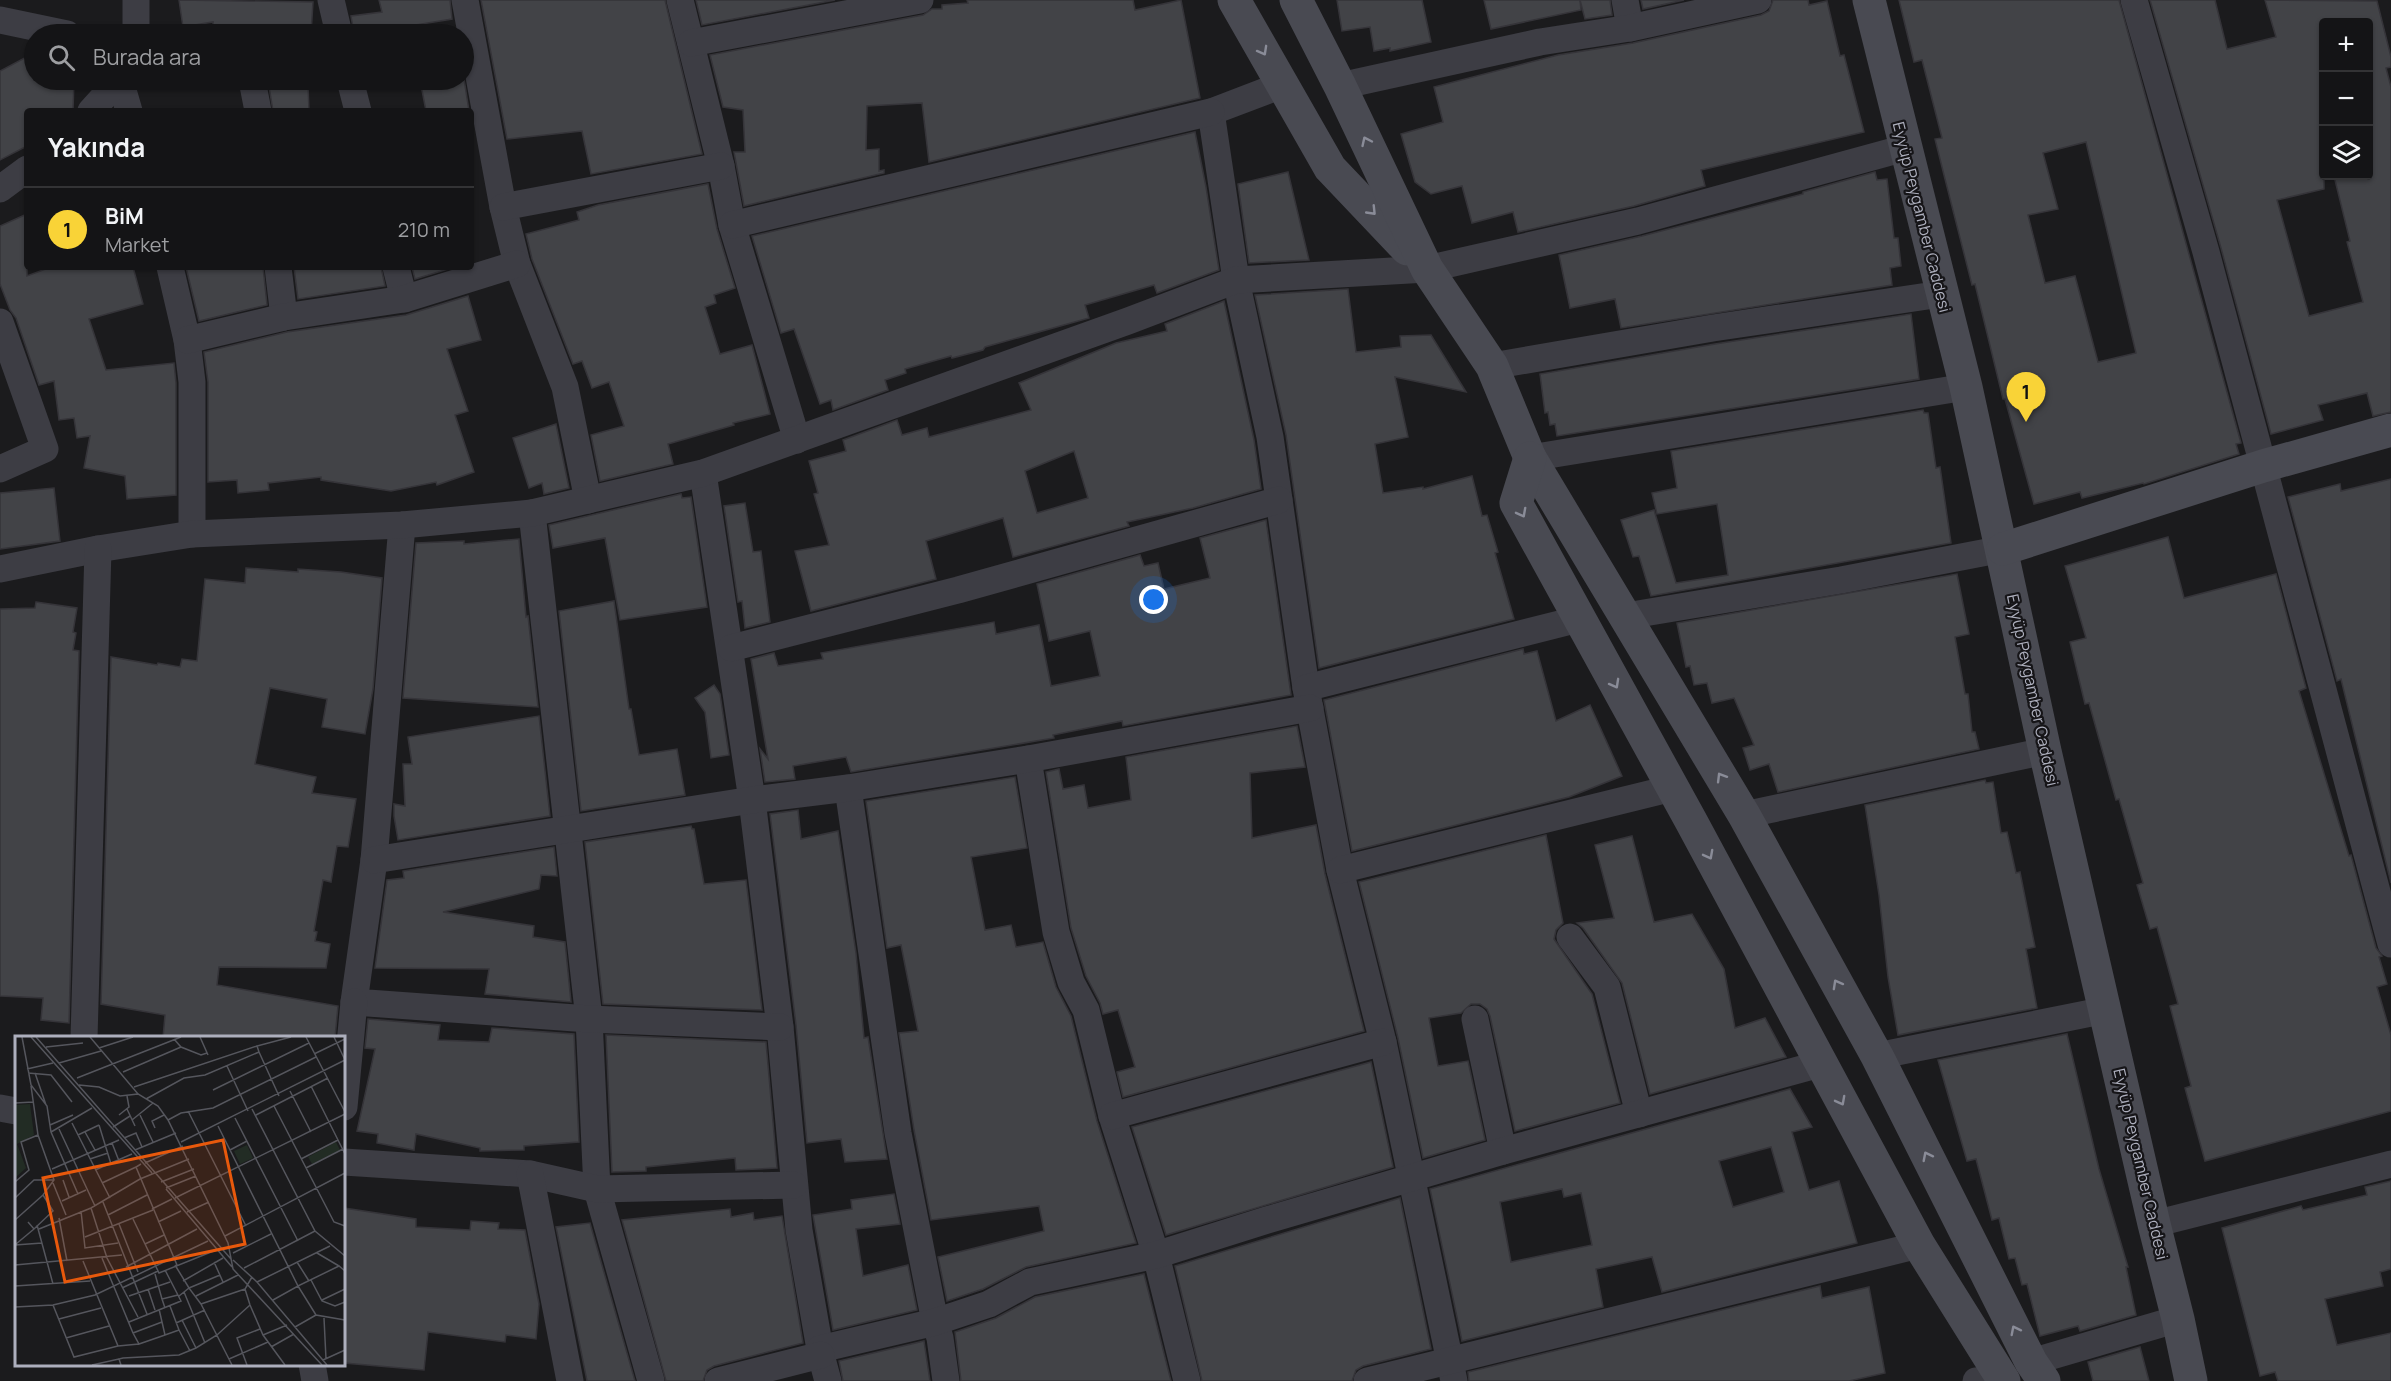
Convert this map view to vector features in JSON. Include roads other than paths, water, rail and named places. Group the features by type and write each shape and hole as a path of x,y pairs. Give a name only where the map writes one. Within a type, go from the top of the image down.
{"street":[{"path":"136,0 136,24"},
{"path":"330,0 336,24"},
{"path":"465,0 469,24"},
{"path":"680,0 721,166 732,225 797,440"},
{"path":"1234,0 1330,168 1427,269"},
{"path":"1296,0 1340,86 1427,269 1492,366 1530,458 1744,815 1876,1056 2038,1371 2178,1319"},
{"path":"1625,0 1630,28"},
{"path":"1340,86 1540,42 1630,28 1758,0"},
{"name":"Eyyüp Peygamber Caddesi","path":"1869,0 1966,387 2045,751 2191,1381"},
{"path":"2134,0 2206,252 2391,944"},
{"path":"691,43 906,1"},
{"path":"0,20 24,25"},
{"path":"474,49 503,207 517,264 565,387 588,500"},
{"path":"732,225 1211,112 1282,85"},
{"path":"94,108 110,90"},
{"path":"122,90 128,108"},
{"path":"254,90 257,108"},
{"path":"353,90 357,108"},
{"path":"1211,112 1236,280 1270,437 1308,698 1340,870 1383,1042 1452,1371"},
{"path":"0,569 98,549 192,534 402,525 532,513 703,473 1236,280 1427,269 1638,221 1905,148"},
{"path":"503,207 721,166"},
{"path":"0,189 24,171"},
{"path":"187,340 284,317 404,299 517,264"},
{"path":"171,270 187,340 192,382 192,534"},
{"path":"278,270 284,317"},
{"path":"397,270 404,299"},
{"path":"1492,366 1713,328 1941,294"},
{"path":"0,322 45,449 0,469"},
{"path":"1530,458 1966,387"},
{"path":"1626,616 1841,580 2002,549 2262,466 2391,430"},
{"path":"1530,458 1516,503 1994,1380"},
{"path":"703,473 752,800 780,1027 799,1230 828,1381"},
{"path":"730,648 958,590 1279,500"},
{"path":"532,513 589,1019 597,1189 651,1381"},
{"path":"345,1096 354,1002 374,860 402,525"},
{"path":"84,1036 98,549"},
{"path":"374,860 569,828 848,788 1028,759 1308,698 1579,619"},
{"path":"1744,815 2045,751"},
{"path":"1028,759 1056,932 1071,982 1086,1010 1112,1116 1156,1256 1187,1381"},
{"path":"848,788 897,1133 940,1338 946,1381"},
{"path":"1340,870 1673,788"},
{"path":"1570,937 1607,987 1639,1114"},
{"path":"354,1002 589,1019 780,1027"},
{"path":"1876,1056 2106,1010"},
{"path":"1474,1019 1503,1151"},
{"path":"1112,1116 1383,1042"},
{"path":"718,1381 935,1322 989,1304 1030,1282 1156,1256 1267,1220 1503,1151 1820,1064"},
{"path":"0,1108 15,1111"},
{"path":"345,1162 530,1174 597,1189 794,1185"},
{"path":"2154,1224 2391,1164"},
{"path":"530,1174 570,1381"},
{"path":"1367,1381 1452,1371 1919,1245"},
{"path":"312,1366 315,1381"}],"place":[{"name":"BiM","path":"2026,422"}]}
